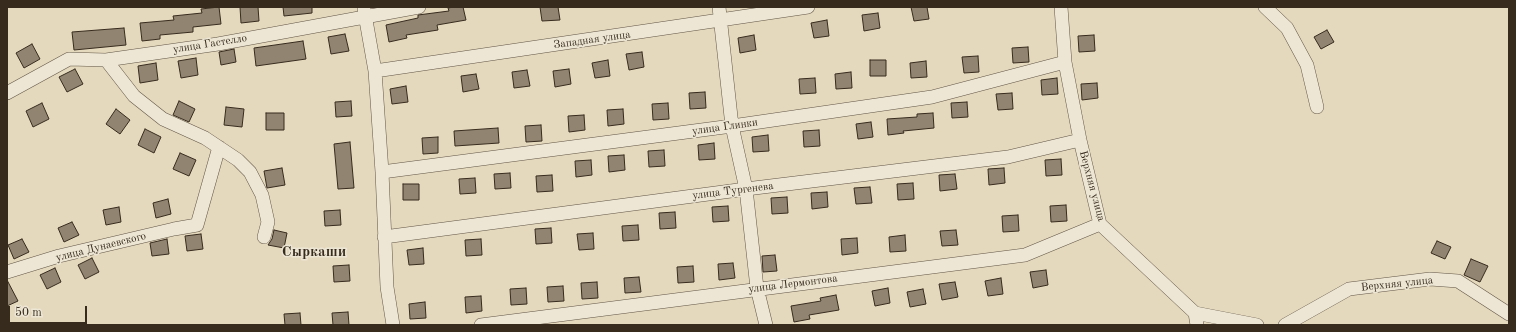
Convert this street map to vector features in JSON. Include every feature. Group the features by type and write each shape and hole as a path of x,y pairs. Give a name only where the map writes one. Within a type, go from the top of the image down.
{"street":[{"name":"улица Гастелло","path":"7,93 69,59 106,60 218,44 364,11 419,7"},
{"path":"718,7 732,126 746,189 757,288 766,325"},
{"name":"Западная улица","path":"375,71 808,7"},
{"name":"Верхняя улица","path":"1061,7 1065,62 1080,140 1100,224 1196,319 1257,325"},
{"path":"1265,7 1288,28 1307,65 1317,107"},
{"path":"364,11 375,71 382,172 387,287 393,325"},
{"path":"106,60 134,96 163,119 205,138 238,160 250,172 262,195 268,222 264,237"},
{"name":"улица Глинки","path":"382,172 732,126 932,97 1065,62"},
{"name":"улица Тургенева","path":"384,237 746,189 1008,157 1080,140"},
{"name":"улица Дунаевского","path":"7,272 59,256 197,225 219,147"},
{"name":"улица Лермонтова","path":"481,325 757,288 1025,255 1100,224"},
{"name":"Верхняя улица","path":"1285,325 1349,289 1430,279 1458,281 1509,314"}],"building":[{"path":"219,7 221,24 193,27 193,32 160,35 160,39 142,41 140,23 174,20 173,16 202,13 201,9"},
{"path":"240,7 258,7 259,21 241,23"},
{"path":"283,7 312,7 312,13 284,16"},
{"path":"463,7 466,20 437,25 438,30 406,35 407,38 389,42 386,25 418,18 418,15 449,11 448,8"},
{"path":"540,7 558,7 560,20 542,21"},
{"path":"911,7 927,7 929,19 914,21"},
{"path":"878,13 880,28 864,31 862,15"},
{"path":"827,20 829,36 814,38 811,23"},
{"path":"124,28 126,45 74,50 72,32"},
{"path":"1327,30 1334,42 1321,49 1314,37"},
{"path":"345,34 349,51 331,54 328,37"},
{"path":"754,35 756,50 740,53 738,38"},
{"path":"1094,35 1095,51 1079,52 1078,36"},
{"path":"303,41 306,59 256,66 254,48"},
{"path":"32,44 40,59 24,68 16,53"},
{"path":"1028,47 1029,62 1013,63 1012,48"},
{"path":"234,49 236,62 221,65 219,52"},
{"path":"642,52 644,67 629,70 626,54"},
{"path":"978,56 979,72 964,73 962,57"},
{"path":"196,58 198,75 181,78 178,61"},
{"path":"608,60 610,76 595,78 592,63"},
{"path":"870,60 886,60 886,76 870,76"},
{"path":"926,61 927,77 911,78 910,63"},
{"path":"156,63 158,80 140,83 138,66"},
{"path":"75,69 83,84 67,92 59,77"},
{"path":"569,69 571,84 555,87 553,71"},
{"path":"527,70 530,86 514,88 512,72"},
{"path":"851,72 852,88 836,89 835,74"},
{"path":"476,74 479,89 463,92 461,76"},
{"path":"815,78 816,93 800,94 799,79"},
{"path":"1057,78 1058,94 1042,95 1041,80"},
{"path":"1097,83 1098,98 1082,100 1081,84"},
{"path":"406,86 408,102 392,104 390,89"},
{"path":"705,92 706,108 690,109 689,93"},
{"path":"1012,93 1013,109 998,110 996,94"},
{"path":"179,101 195,109 189,122 173,115"},
{"path":"351,101 352,116 336,117 335,102"},
{"path":"967,102 968,117 952,118 951,103"},
{"path":"42,103 49,119 33,127 26,111"},
{"path":"668,103 669,119 653,120 652,104"},
{"path":"226,107 244,109 242,127 224,125"},
{"path":"116,109 130,120 120,134 106,124"},
{"path":"623,109 624,124 608,126 607,110"},
{"path":"266,113 284,113 284,130 266,130"},
{"path":"933,113 934,128 903,131 904,133 888,135 887,119 917,117 917,114"},
{"path":"584,115 585,130 569,132 568,116"},
{"path":"871,122 873,137 858,139 856,124"},
{"path":"541,125 542,141 526,142 525,126"},
{"path":"498,128 499,143 455,146 454,131"},
{"path":"145,129 161,137 154,153 138,145"},
{"path":"819,130 820,146 804,147 803,131"},
{"path":"768,135 769,151 753,152 752,137"},
{"path":"438,137 438,153 423,154 422,138"},
{"path":"350,142 354,188 338,189 334,144"},
{"path":"714,143 715,159 699,160 698,145"},
{"path":"664,150 665,166 649,167 648,151"},
{"path":"180,153 196,160 189,176 173,169"},
{"path":"624,155 625,170 609,172 608,156"},
{"path":"1061,159 1062,175 1046,176 1045,160"},
{"path":"591,160 592,175 576,177 575,161"},
{"path":"282,168 285,185 267,188 264,171"},
{"path":"1004,168 1005,183 989,185 988,169"},
{"path":"510,173 511,188 495,189 494,174"},
{"path":"955,174 957,189 940,191 939,175"},
{"path":"552,175 553,191 537,192 536,176"},
{"path":"475,178 476,193 460,194 459,179"},
{"path":"913,183 914,199 898,200 897,184"},
{"path":"403,184 419,184 419,200 403,200"},
{"path":"870,187 872,203 856,204 854,188"},
{"path":"827,192 828,207 812,209 811,193"},
{"path":"787,197 788,213 772,214 771,198"},
{"path":"168,199 171,214 156,218 153,203"},
{"path":"1066,205 1067,221 1051,222 1050,206"},
{"path":"728,206 729,221 713,222 712,207"},
{"path":"119,207 121,222 106,225 103,210"},
{"path":"340,210 341,225 325,226 324,211"},
{"path":"675,212 676,228 660,229 659,213"},
{"path":"1018,215 1019,231 1003,232 1002,216"},
{"path":"72,222 79,235 64,242 58,228"},
{"path":"638,225 639,240 623,241 622,226"},
{"path":"551,228 552,243 536,244 535,229"},
{"path":"274,230 287,233 284,248 268,245 272,239"},
{"path":"956,230 958,245 942,246 940,231"},
{"path":"593,233 594,249 579,250 577,234"},
{"path":"201,234 203,249 187,251 185,236"},
{"path":"905,235 906,251 890,252 889,237"},
{"path":"857,238 858,253 842,255 841,239"},
{"path":"22,239 29,252 14,259 8,245"},
{"path":"167,239 169,254 152,256 150,243"},
{"path":"481,239 482,255 466,256 465,240"},
{"path":"1437,241 1451,247 1445,259 1431,253"},
{"path":"423,248 424,264 409,265 407,250"},
{"path":"775,255 777,271 763,272 762,256"},
{"path":"92,258 99,272 85,279 78,265"},
{"path":"1471,259 1488,266 1480,282 1464,275"},
{"path":"733,263 735,278 719,280 718,264"},
{"path":"349,265 350,281 334,282 333,266"},
{"path":"693,266 694,282 678,283 677,267"},
{"path":"55,268 61,282 47,289 40,275"},
{"path":"1046,270 1048,285 1033,288 1030,272"},
{"path":"639,277 641,292 625,293 624,278"},
{"path":"1001,278 1003,294 988,296 985,281"},
{"path":"7,280 18,301 7,306"},
{"path":"597,282 598,298 582,299 581,283"},
{"path":"955,282 958,297 942,300 939,284"},
{"path":"563,286 564,301 548,302 547,287"},
{"path":"526,288 527,304 511,305 510,289"},
{"path":"888,288 890,303 875,306 872,291"},
{"path":"923,289 926,304 910,307 907,292"},
{"path":"836,295 839,310 809,315 810,319 794,322 791,306 821,301 820,298"},
{"path":"481,296 482,311 466,313 465,297"},
{"path":"425,302 426,318 410,319 409,304"},
{"path":"348,312 349,325 333,325 332,313"},
{"path":"300,313 301,325 285,325 284,314"}],"district":[{"name":"Сыркаши","path":"314,252"}]}
